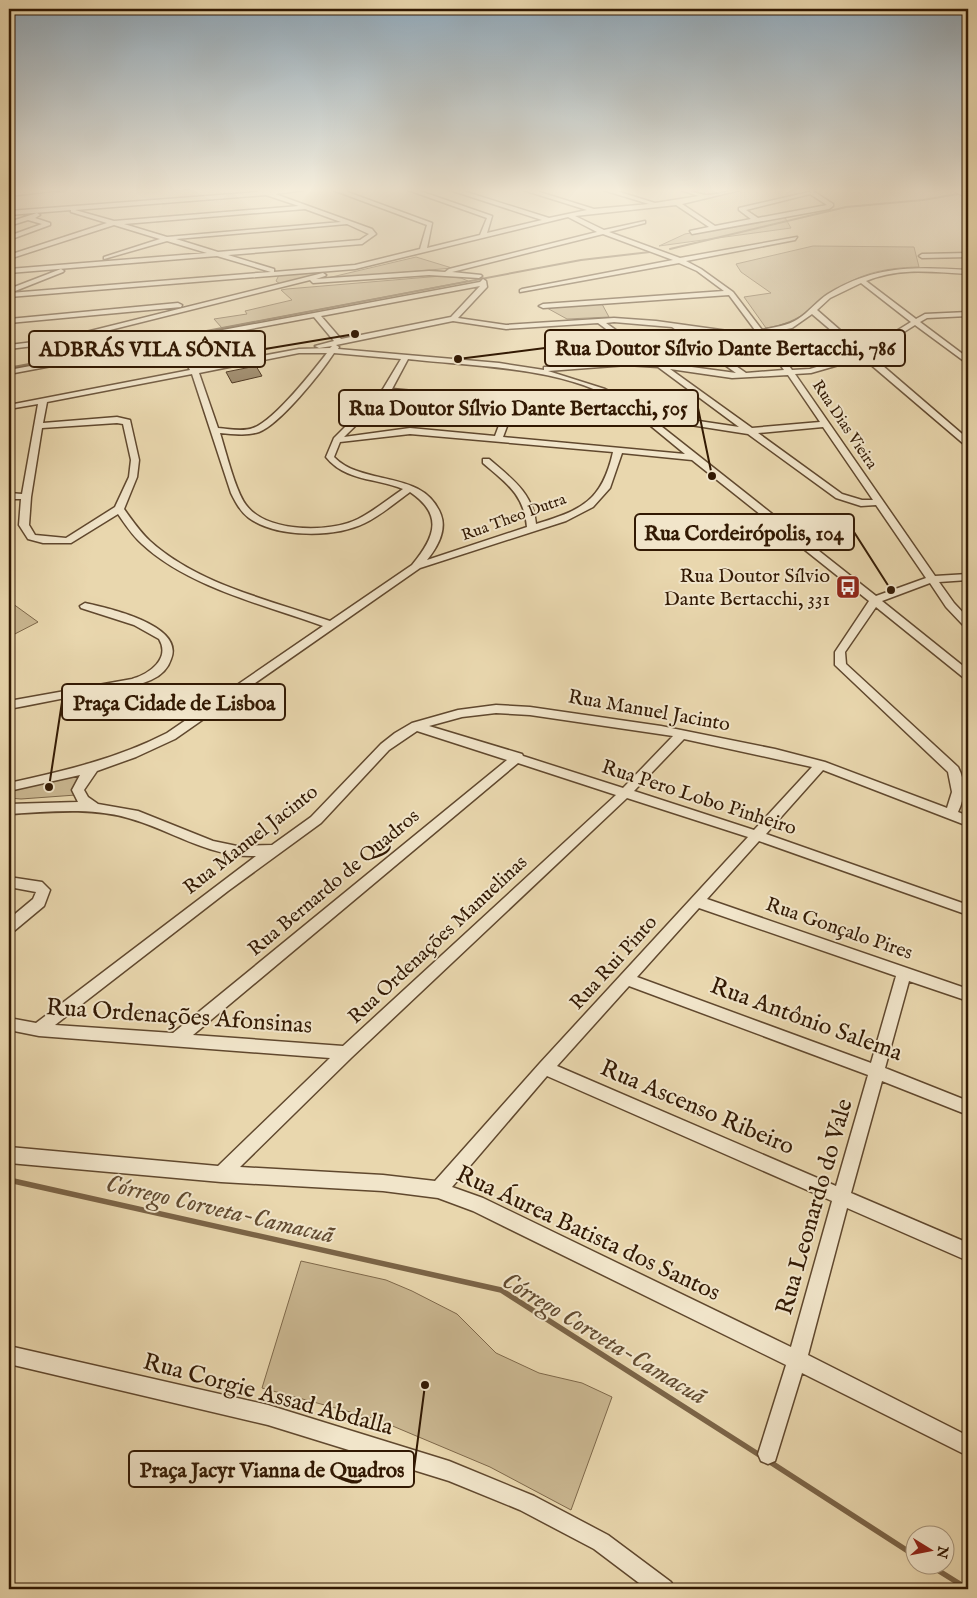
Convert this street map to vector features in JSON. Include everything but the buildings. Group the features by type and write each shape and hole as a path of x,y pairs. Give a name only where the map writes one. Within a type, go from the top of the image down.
{"street":[{"path":"9,290 76,265"},
{"path":"9,271 81,265"},
{"path":"255,265 279,272"},
{"path":"9,295 279,272 324,272 366,265"},
{"path":"448,273 451,270 473,265"},
{"path":"522,291 662,265"},
{"name":"Rua Dias Vieira","path":"687,265 731,293 791,374 950,605 968,624"},
{"path":"452,319 484,287 481,278 467,266"},
{"path":"9,406 299,351 338,341 452,319 506,327 598,320 670,325 728,333 761,332 789,326 812,311 828,297 861,280 884,272 910,269 968,272"},
{"path":"317,279 324,272"},
{"path":"9,347 58,341 296,282 317,279 448,273 481,278"},
{"path":"9,372 316,315 481,278"},
{"path":"861,280 968,362"},
{"path":"543,306 731,293"},
{"path":"9,321 216,302"},
{"path":"812,311 968,443"},
{"path":"299,351 332,351 538,370 627,363 660,365 710,374 745,376 791,374 836,365 863,354 915,320 937,314 968,314"},
{"path":"316,315 338,341"},
{"path":"598,320 839,496 860,503 878,502"},
{"path":"670,325 745,376"},
{"path":"214,430 248,431 263,427 332,351 338,341"},
{"path":"177,342 195,371 214,430 244,508 255,516 279,527 310,531 337,529 360,522 409,489"},
{"path":"9,786 92,769 128,758 171,736 416,567 427,555 439,533 435,510 428,501 395,483 350,473 341,468 330,457 337,440 386,391 406,357"},
{"path":"538,370 598,389 628,404 692,457 968,675"},
{"path":"386,391 643,416 748,431 825,424"},
{"path":"38,426 117,420 127,422 135,460 133,477 119,509 68,541 43,540 31,537 24,525 26,497 38,426 43,401"},
{"path":"498,439 512,402"},
{"path":"337,440 410,431 692,457"},
{"name":"Rua Theo Dutra","path":"416,567 570,515 595,500 603,491 613,472 618,450"},
{"path":"486,461 524,496 530,505 532,528"},
{"path":"9,496 26,497"},
{"path":"119,509 151,547 187,569 233,589 331,624"},
{"path":"951,814 959,786 954,770 938,753 841,665 839,658 840,652 875,600 932,579 968,577"},
{"path":"9,705 119,685 148,678 159,670 166,659 168,647 162,636 138,623 85,606"},
{"name":"Rua Manuel Jacinto","path":"39,1030 56,1014 316,820 385,748 416,726 478,710 513,710 626,725 804,759 968,821"},
{"name":"Rua Pero Lobo Pinheiro","path":"416,726 518,757 756,835 968,910"},
{"name":"Rua Ordenações Manuelinas","path":"221,1174 346,1053 625,793 681,735"},
{"name":"Rua Bernardo de Quadros","path":"175,1041 518,757"},
{"name":"Rua Rui Pinto","path":"438,1190 545,1068 821,765"},
{"path":"92,769 86,775 78,790 83,800 96,808"},
{"path":"9,809 96,808 145,818 194,840 225,850 274,850"},
{"path":"9,882 37,886 43,890 39,902 9,927"},
{"name":"Rua Gonçalo Pires","path":"696,901 904,972 968,996"},
{"name":"Rua Leonardo do Vale","path":"768,1454 798,1360 904,972"},
{"name":"Rua Antônio Salema","path":"626,979 877,1072 968,1108"},
{"name":"Rua Ordenações Afonsinas","path":"9,1024 39,1030 346,1053"},
{"name":"Rua Ascenso Ribeiro","path":"545,1068 968,1252"},
{"name":"Rua Áurea Batista dos Santos","path":"9,1155 221,1174 342,1180 438,1190 477,1204 798,1360 968,1446"},
{"name":"Rua Corgie Assad Abdalla","path":"9,1354 268,1415 449,1471 527,1503 601,1542 664,1589"}],"shaded area":[{"path":"384,265 441,265 452,268 319,280"},
{"path":"736,265 918,265 919,267 881,271 859,277 837,288 795,319 784,324 766,328 744,297 771,293 741,272"},
{"path":"324,272 280,284 276,281 279,275"},
{"path":"441,276 461,278 468,281 222,328 214,319 247,314 245,311 292,300 281,290"},
{"path":"602,304 609,317 567,319 547,308"},
{"path":"9,601 38,622 9,637"},
{"path":"82,775 76,795 21,799 9,798 11,790"},
{"path":"301,1261 386,1280 412,1291 457,1314 496,1353 539,1373 582,1383 612,1397 571,1510 490,1467 376,1419 262,1388"}],"waterway":[{"path":"117,348 557,265"},
{"path":"9,368 123,347"},
{"name":"Córrego Corveta-Camacuã","path":"9,1180 501,1290 761,1456"},
{"name":"Córrego Corveta-Camacuã","path":"767,1460 904,1549"},
{"name":"Córrego Corveta-Camacuã","path":"947,1576 968,1589"}],"place":[{"name":"ADBRÁS VILA SÔNIA","path":"355,334"},
{"name":"Rua Doutor Sílvio Dante Bertacchi, 786","path":"458,359"},
{"name":"Rua Doutor Sílvio Dante Bertacchi, 505","path":"712,476"},
{"name":"Rua Doutor Sílvio Dante Bertacchi, 331","path":"848,587"},
{"name":"Rua Cordeirópolis, 104","path":"891,590"},
{"name":"Praça Cidade de Lisboa","path":"49,787"},
{"name":"Praça Jacyr Vianna de Quadros","path":"425,1385"}]}
